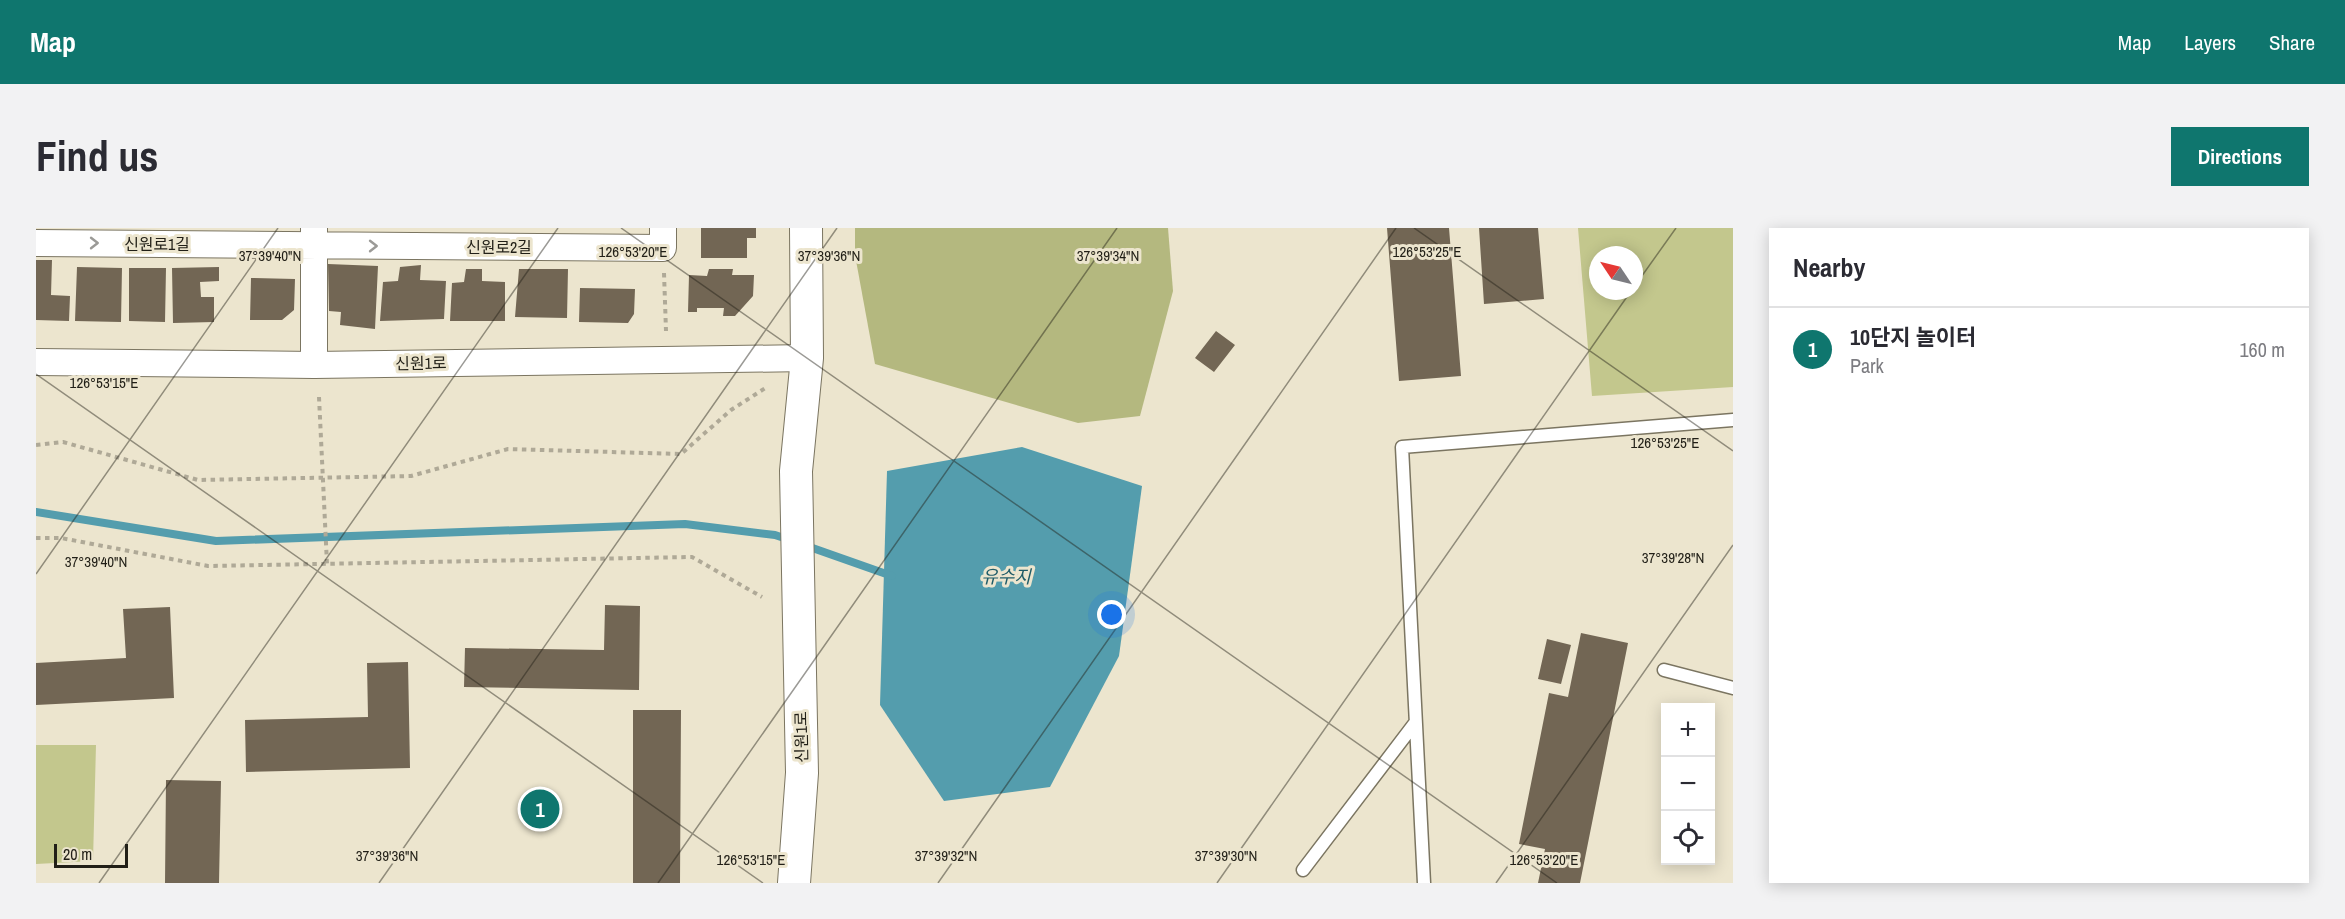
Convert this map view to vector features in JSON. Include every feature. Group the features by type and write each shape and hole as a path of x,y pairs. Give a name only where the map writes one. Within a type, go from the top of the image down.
{"street":[{"path":"806,228 807,358"},
{"path":"314,237 314,365"},
{"name":"신원로2길","path":"314,237 663,238"},
{"name":"신원로1길","path":"36,243 314,237"},
{"name":"신원1로","path":"36,362 314,365 807,358 796,471 802,773 794,883"}],"lane":[{"path":"1424,883 1401,447 1733,420"},
{"path":"1664,670 1733,688"},
{"path":"1303,870 1415,723"}],"path":[{"path":"663,238 666,331"},
{"path":"36,445 63,442 198,480 411,476 508,449 681,454 732,410 767,387"},
{"path":"319,397 327,564"},
{"path":"36,538 61,538 208,566 692,557 762,597"}],"green space":[{"path":"855,228 1168,228 1173,291 1140,416 1078,423 875,364 855,255"},
{"path":"1578,228 1733,228 1733,387 1592,396"},
{"path":"36,745 96,745 93,861 36,864"}],"water":[{"name":"유수지","path":"1022,447 1142,486 1119,656 1050,787 944,801 880,705 887,471"}],"building":[{"path":"701,228 756,228 756,238 747,238 747,258 701,258"},
{"path":"1387,228 1449,228 1461,376 1399,381"},
{"path":"1479,228 1538,228 1544,299 1484,304"},
{"path":"36,260 52,260 51,295 70,296 69,321 36,320"},
{"path":"328,264 378,266 375,329 340,325 341,312 329,311"},
{"path":"421,265 420,280 446,281 444,319 380,321 383,282 398,281 400,267"},
{"path":"77,267 122,268 121,322 75,321"},
{"path":"219,267 219,281 200,282 201,297 214,297 214,322 173,323 172,268"},
{"path":"129,268 166,268 165,322 129,321"},
{"path":"466,269 482,269 482,281 505,282 505,321 450,321 452,283 464,282"},
{"path":"519,269 568,269 567,318 515,317"},
{"path":"709,269 733,269 732,275 754,275 753,296 735,316 723,316 724,308 697,308 697,312 688,312 689,275 707,276"},
{"path":"251,278 295,279 294,310 282,320 250,320"},
{"path":"580,288 635,289 634,314 628,323 579,322"},
{"path":"1216,331 1235,345 1214,372 1195,358"},
{"path":"605,605 640,606 639,690 464,687 465,648 604,650"},
{"path":"170,607 174,698 36,705 36,663 126,658 123,609"},
{"path":"1581,633 1628,643 1580,883 1538,883 1545,849 1519,844 1549,693 1568,697"},
{"path":"1547,639 1571,645 1561,684 1538,679"},
{"path":"408,662 410,768 246,772 245,720 368,717 367,663"},
{"path":"633,710 681,710 680,883 633,883"},
{"path":"166,780 221,781 219,883 165,883"}],"waterway":[{"path":"36,512 216,541 685,524 775,535 790,540"},
{"path":"804,545 892,576"}],"place":[{"name":"10단지 놀이터","path":"540,809"}]}
